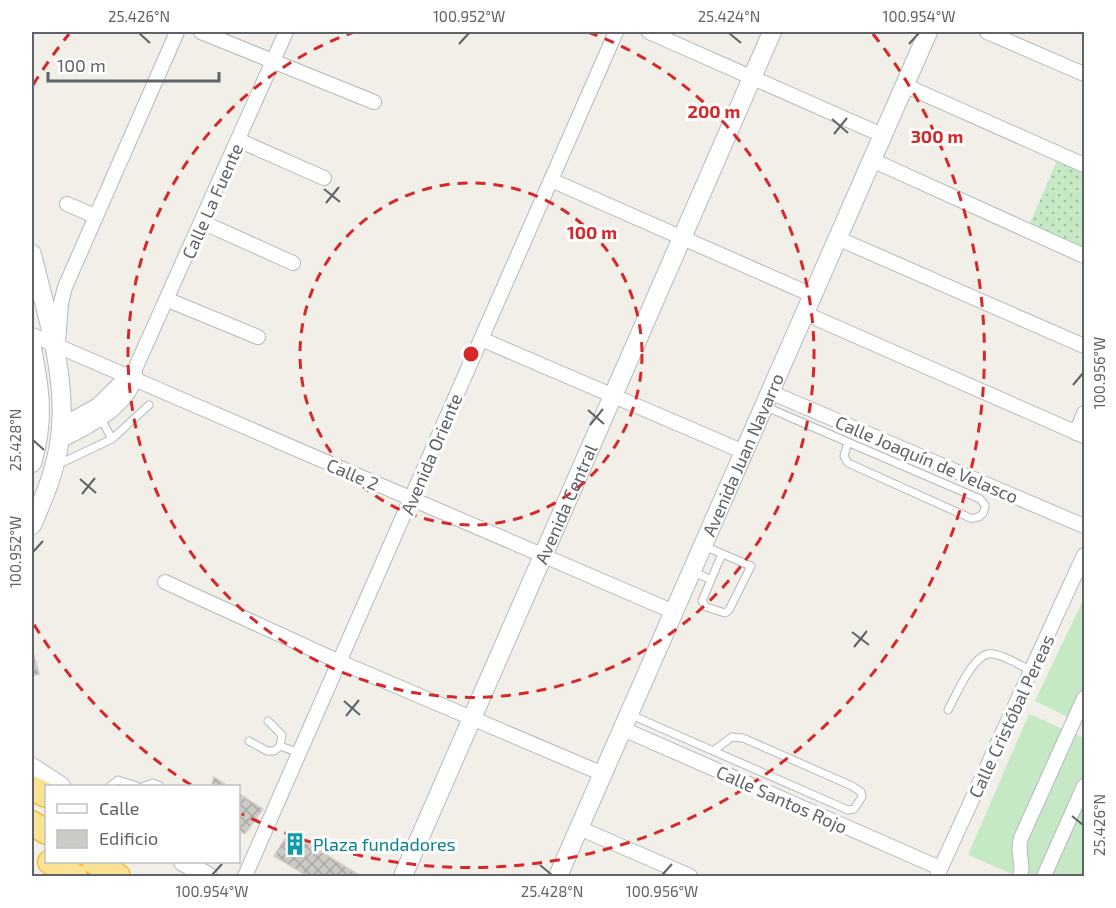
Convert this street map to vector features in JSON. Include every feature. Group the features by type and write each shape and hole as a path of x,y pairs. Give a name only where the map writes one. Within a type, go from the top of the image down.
{"highway":[{"path":"32,823 45,831"},
{"path":"32,850 45,858"},
{"path":"53,863 75,876"},
{"path":"97,863 118,876"}],"main road":[{"name":"Avenida Central","path":"404,876 772,32"},
{"name":"Avenida Juan Navarro","path":"558,876 928,32"},
{"path":"32,254 55,344 60,382 61,433 54,466 32,525"},
{"path":"32,348 40,395 41,421 32,463"},
{"path":"32,767 60,785"},
{"path":"186,863 208,876"}],"street":[{"path":"55,344 65,287 177,32"},
{"path":"201,32 374,102"},
{"name":"Calle La Fuente","path":"61,433 123,398 286,32"},
{"name":"Avenida Oriente","path":"245,876 616,32"},
{"path":"649,32 882,135"},
{"path":"987,32 1084,74"},
{"path":"904,85 1084,165"},
{"path":"238,140 324,178"},
{"path":"872,160 1084,256"},
{"path":"551,180 812,295"},
{"path":"67,204 95,216"},
{"path":"202,222 293,263"},
{"path":"837,238 1084,346"},
{"path":"168,300 258,337"},
{"path":"804,313 1080,435 1084,413"},
{"name":"Calle 2","path":"32,335 132,375 411,499 674,612"},
{"path":"481,339 744,452"},
{"name":"Calle Joaquín de Velasco","path":"767,399 1084,526"},
{"name":"Calle Cristóbal Pereas","path":"938,872 1084,555"},
{"path":"165,582 340,663 603,774"},
{"path":"1039,876 1021,874 1018,855 1021,838 1083,704"},
{"name":"Calle Santos Rojo","path":"626,722 938,872"},
{"path":"1044,876 1084,786"},
{"path":"579,828 690,876"}],"lane":[{"path":"767,399 848,442 980,499 986,505 982,515 979,518 970,518 848,464 844,456 848,442"},
{"path":"54,466 112,439 149,405"},
{"path":"97,413 112,439"},
{"path":"703,545 751,566 727,612 723,613 706,607 703,603 722,554"},
{"path":"692,572 711,580"},
{"path":"948,710 970,669 978,659 987,654 997,655 1032,671"},
{"path":"249,741 269,752 279,746 282,735 268,721"},
{"path":"626,722 713,751 848,810 854,808 862,797 861,792 852,786 743,738 732,736 713,751"},
{"path":"279,746 300,753"},
{"path":"111,785 118,780 134,785"}],"green space":[{"path":"1060,154 1084,165 1084,256 1027,230"},
{"path":"1084,598 1084,725 1035,701"},
{"path":"1029,714 1084,738 1084,869 1081,876 1017,876 968,855"}],"building":[{"path":"32,648 39,674 32,676"},
{"path":"214,777 226,785 211,785"},
{"path":"240,794 263,809 245,834 240,831"},
{"name":"Plaza fundadores","path":"289,832 361,876 307,876 274,856"}],"place":[{"name":"Plaza fundadores","path":"295,844"}]}
